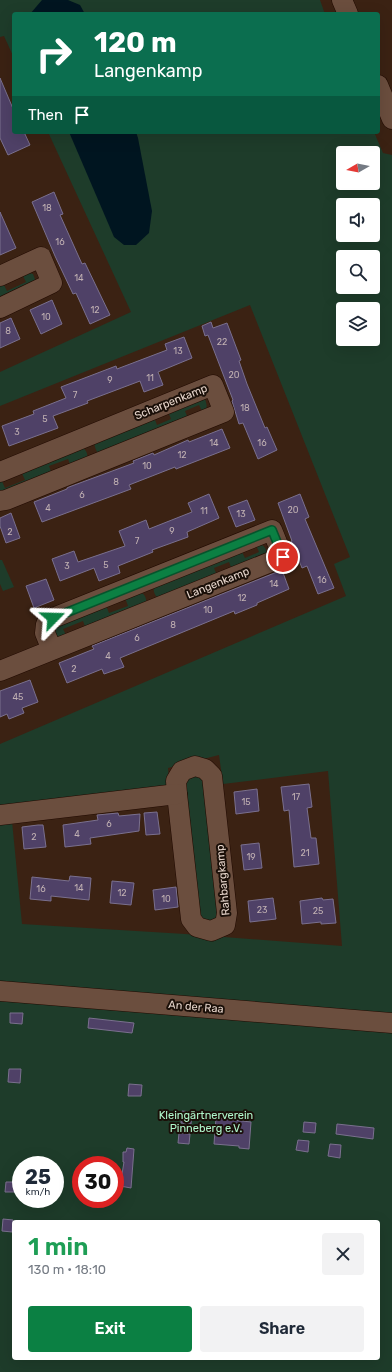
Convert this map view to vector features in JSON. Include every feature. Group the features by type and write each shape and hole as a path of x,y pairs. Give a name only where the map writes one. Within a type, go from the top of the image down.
{"street":[{"path":"342,0 347,12"},
{"path":"380,90 392,119"},
{"path":"0,276 41,257 52,283 0,308"},
{"name":"Scharpenkamp","path":"0,472 213,385 224,412 6,500 0,501"},
{"path":"85,437 96,464"},
{"name":"Langenkamp","path":"0,671 283,557 272,530 53,618 46,624 45,633 52,650"},
{"path":"144,582 155,608"},
{"name":"Rahbargkamp","path":"195,766 206,768 212,776 227,913 225,925 211,931 196,927 191,919 177,794 176,781 182,771 195,766"},
{"path":"0,815 177,794"},
{"name":"An der Raa","path":"0,991 392,1024"}],"green space":[{"path":"0,0 320,0 324,12 12,12 12,54 4,36 0,37"},
{"name":"Kleingärtnerverein Pinneberg e.V.","path":"49,134 375,134 380,146 336,146 336,190 380,190 380,146 383,153 392,155 392,1372 0,1372 0,822 12,821 22,924 185,934 342,946 328,771 223,784 219,755 168,768 169,779 167,786 0,810 0,744 346,596 334,564 350,557 250,305 0,406 0,372 131,312"},
{"path":"22,274 33,274 36,282 0,302 0,281 2,281 7,291 26,282"},
{"path":"205,399 207,407 203,413 199,405 185,411 189,421 99,455 96,450 94,440 153,415 157,425 171,419 167,409"},
{"path":"82,447 87,453 87,460 72,469 68,459 49,466 53,477 0,495 1,479 5,488 25,480 20,469"},
{"path":"260,544 266,549 266,556 233,572 229,562 214,568 218,578 159,599 155,594 154,585 241,550 245,558 259,552 256,545"},
{"path":"0,560 2,560 14,587 3,591 0,584"},
{"path":"140,591 145,597 146,605 87,632 83,621 63,629 67,637 57,638 53,626 105,603 109,613 128,606 124,595"},
{"path":"195,774 206,779 223,911 217,923 198,919 184,781"}],"water":[{"path":"42,0 68,0 80,5 84,12 32,12"},
{"path":"70,134 137,134 152,211 149,233 136,245 124,245 114,237"}],"building":[{"path":"0,78 12,106 12,134 25,134 30,145 8,155 0,138"},
{"path":"54,192 63,214 60,215 82,264 85,263 110,315 90,324 76,293 73,294 32,202"},
{"path":"0,212 16,248 0,255"},
{"path":"52,300 62,324 41,334 30,310"},
{"path":"11,318 20,339 0,348 0,323"},
{"path":"211,322 213,328 227,323 241,360 239,361 247,384 265,428 267,427 277,450 258,459 243,423 239,424 232,401 233,400 208,335 205,336 202,326"},
{"path":"184,337 192,358 158,372 163,385 144,392 140,381 87,401 88,403 53,416 58,428 9,446 2,426 34,414 33,411 66,398 61,387 116,366 117,369 167,350 165,344"},
{"path":"222,429 230,448 129,485 131,489 42,522 34,502 69,487 134,463 133,461 153,453 154,455 188,440 189,442"},
{"path":"209,494 219,518 187,532 188,537 152,550 153,552 118,566 120,573 99,581 94,568 60,581 52,559 74,551 78,562 125,546 119,531 146,520 149,529 192,512 188,503"},
{"path":"300,494 309,517 305,519 334,588 318,594 307,566 302,568 278,503"},
{"path":"247,500 255,520 236,527 228,507"},
{"path":"11,513 20,538 6,543 0,526 0,518"},
{"path":"282,570 289,589 235,614 234,611 120,658 124,667 104,674 102,669 67,683 59,663 94,649 92,646"},
{"path":"46,579 54,600 34,608 26,586"},
{"path":"30,680 38,702 22,708 24,713 9,719 7,714 0,717 0,691"},
{"path":"309,784 312,807 307,808 311,838 316,838 319,864 294,867 289,810 284,811 281,787"},
{"path":"257,789 259,811 236,814 234,792"},
{"path":"157,812 160,834 146,835 144,813"},
{"path":"118,813 119,816 140,814 139,831 90,838 91,844 65,847 63,825 98,820 97,815"},
{"path":"43,825 46,847 24,849 22,827"},
{"path":"259,843 262,868 244,870 241,845"},
{"path":"70,876 91,878 89,900 51,896 51,901 30,899 32,877 69,881"},
{"path":"112,881 134,883 131,905 110,903"},
{"path":"176,887 178,907 155,910 153,890"},
{"path":"273,898 276,919 250,922 248,901"},
{"path":"322,898 323,900 333,899 336,923 321,924 321,922 302,924 300,901"},
{"path":"10,1013 23,1013 22,1024 10,1023"},
{"path":"89,1018 134,1023 132,1033 88,1028"},
{"path":"9,1069 21,1069 20,1083 8,1082"},
{"path":"129,1084 142,1085 141,1096 128,1096"},
{"path":"182,1111 192,1112 191,1124 181,1123"},
{"path":"216,1118 251,1122 249,1149 239,1148 239,1146 214,1144"},
{"path":"304,1122 316,1123 315,1133 303,1132"},
{"path":"337,1124 374,1128 373,1139 336,1134"},
{"path":"179,1133 190,1134 189,1144 178,1143"},
{"path":"298,1140 309,1141 308,1152 296,1150"},
{"path":"330,1144 341,1145 340,1158 328,1156"},
{"path":"127,1148 134,1149 131,1188 124,1187 123,1152 126,1152"},
{"path":"6,1182 12,1182 12,1192 5,1192"},
{"path":"3,1219 13,1220 12,1232 2,1231"}],"route":[{"path":"53,618 272,530 283,557"}]}
